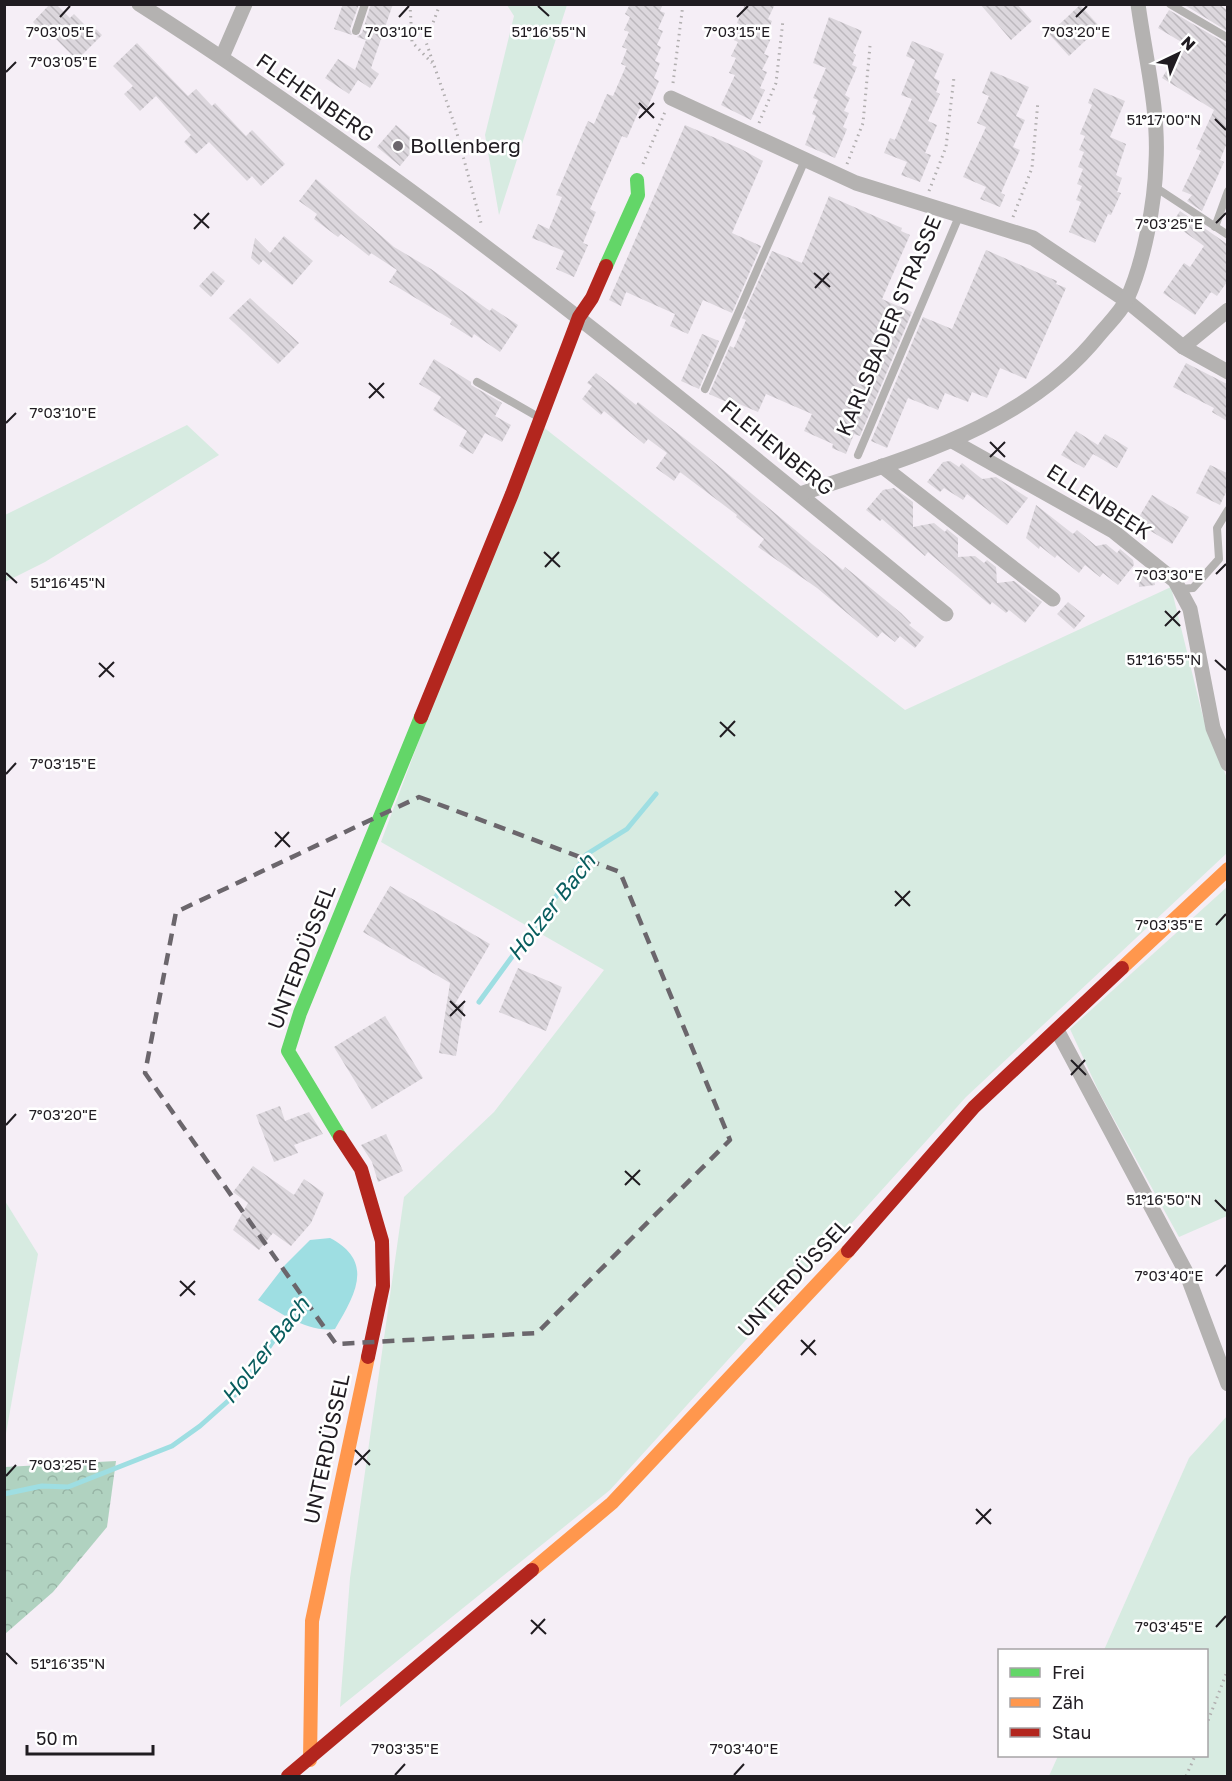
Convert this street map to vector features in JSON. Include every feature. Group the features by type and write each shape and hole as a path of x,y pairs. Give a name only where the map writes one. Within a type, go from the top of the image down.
{"street":[{"name":"FLEHENBERG","path":"139,4 222,57 579,317 946,614"},
{"path":"222,57 245,4"},
{"path":"800,494 954,442 1035,397 1085,353 1127,301 1149,225 1156,162 1155,125 1138,4"},
{"name":"KARLSBADER STRASSE","path":"671,98 842,176 1033,238 1127,301 1183,347 1227,372"},
{"path":"540,418 579,317 592,298 638,195 637,180"},
{"path":"1183,347 1227,310"},
{"name":"UNTERDÜSSEL","path":"310,1760 312,1621 383,1286 382,1241 361,1168 308,1088 288,1051 300,1013 512,494 540,418"},
{"name":"ELLENBEEK","path":"954,442 1113,531 1175,581 1190,609 1214,728 1227,764"},
{"path":"882,466 1053,599"},
{"name":"UNTERDÜSSEL","path":"288,1776 310,1760 612,1503 840,1260 974,1107 1227,869"},
{"path":"1057,1030 1186,1272 1227,1384"}],"lane":[{"path":"356,31 365,4"},
{"path":"1170,4 1227,38"},
{"path":"705,389 805,160"},
{"path":"1154,186 1226,232"},
{"path":"1215,226 1227,190"},
{"name":"KARLSBADER STRASSE","path":"858,455 960,214"},
{"path":"477,382 540,418"},
{"path":"1180,589 1193,588 1219,559 1217,528 1227,510"}],"path":[{"path":"410,4 412,42 432,64 436,73"},
{"path":"440,4 426,42 455,126 481,218 483,245"},
{"path":"753,136 776,83 783,20"},
{"path":"842,176 863,123 870,46"},
{"path":"924,203 946,147 954,77"},
{"path":"1008,230 1032,168 1038,101"},
{"path":"1208,1720 1227,1669"},
{"path":"1186,1776 1194,1757"}],"highlighted area":[{"path":"419,797 620,872 730,1140 537,1333 336,1344 145,1073 176,912"}],"green space":[{"path":"507,5 567,5 499,215 485,135 514,16"},
{"path":"538,423 905,710 1171,587 1203,717 1227,778 1227,853 966,1097 610,1490 340,1707 350,1578 404,1197 494,1112 604,970 381,842"},
{"path":"187,425 219,455 45,562 5,582 5,515"},
{"path":"1227,887 1227,1216 1179,1237 1099,1092 1070,1029"},
{"path":"5,1201 38,1254 5,1439"},
{"path":"1227,1416 1227,1776 1049,1776 1058,1757 1208,1757 1208,1649 1104,1649 1189,1458"},
{"path":"116,1461 107,1527 53,1592 5,1634 5,1467"}],"water":[{"path":"330,1238 344,1247 353,1258 357,1269 354,1292 335,1329 305,1325 258,1300 285,1265 310,1240"}],"building":[{"path":"50,4 56,4 70,18 74,14 89,29 93,26 102,35 77,60 53,36 50,40 33,22"},
{"path":"343,4 359,4 350,29 352,35 334,29"},
{"path":"371,4 393,4 371,68 379,74 370,88 358,80 349,94 325,78 338,59 355,70 366,40 357,37 362,33"},
{"path":"630,4 663,4 660,11 665,13 658,29 663,31 657,45 661,47 655,61 660,63 654,78 659,81 646,111 640,108 627,138 622,136 590,209 596,212 583,243 588,245 574,277 556,269 564,251 532,238 538,224 549,229 562,197 556,195 588,121 594,124 607,94 613,96 626,66 621,64 627,49 622,47 629,32 624,30 630,17 625,14"},
{"path":"745,4 775,4 768,19 772,21 766,36 771,38 764,54 769,56 762,70 767,72 760,88 765,90 751,120 721,105 735,75 729,73 736,58 731,56 738,42 734,40 741,25 737,23"},
{"path":"980,4 1017,4 1032,21 1011,40"},
{"path":"1183,4 1219,4 1227,10 1227,31"},
{"path":"1080,5 1100,27 1069,56 1049,34"},
{"path":"1169,10 1227,44 1227,143 1220,160 1224,162 1202,211 1187,201 1192,195 1182,191 1201,151 1196,149 1214,110 1162,78 1183,43 1158,28"},
{"path":"829,17 862,31 853,53 856,55 852,65 857,67 845,95 850,98 844,111 849,113 843,127 847,129 835,158 805,145 816,116 812,114 818,100 813,98 826,68 813,63"},
{"path":"912,41 944,54 934,78 940,81 936,92 940,94 928,121 937,125 925,153 931,155 920,182 901,175 907,162 884,153 890,138 895,140 912,99 901,95 915,60 906,56"},
{"path":"137,43 188,96 196,89 212,106 215,103 246,136 252,130 285,164 261,186 252,176 247,181 209,142 196,154 184,142 191,135 156,96 140,111 124,94 133,86 113,66"},
{"path":"991,71 1029,87 1016,116 1025,120 1013,147 1020,150 1001,193 1005,195 1000,207 980,199 986,187 963,177 986,127 977,123 989,96 982,93"},
{"path":"1094,88 1125,101 1110,137 1126,144 1116,175 1122,178 1117,192 1121,193 1111,215 1108,214 1095,243 1069,232 1081,202 1076,200 1082,186 1077,184 1083,169 1078,167 1084,152 1079,150 1085,136 1080,134 1092,105 1088,103"},
{"name":"Bollenberg","path":"396,125 418,144 400,166 377,147"},
{"path":"685,125 763,161 732,233 761,246 732,313 703,300 688,334 670,326 675,314 626,292 621,306 609,300"},
{"path":"316,179 394,247 431,269 490,311 492,308 518,325 500,352 474,334 472,338 450,324 452,320 389,282 397,270 371,253 369,256 341,234 338,237 314,219 317,214 299,201"},
{"path":"829,196 902,228 901,231 910,235 882,299 912,312 860,436 854,434 846,454 832,448 833,444 804,431 812,414 766,394 758,412 709,394 730,346 734,348 746,320 742,318 772,251 802,263"},
{"path":"1180,211 1227,244 1227,282 1217,296 1211,292 1195,315 1163,293 1184,263 1190,267 1204,246 1172,223"},
{"path":"284,236 313,261 292,285 263,260 259,265 251,258 255,238 270,253"},
{"path":"986,250 1057,281 1056,284 1066,288 1026,379 1000,368 987,398 972,392 968,402 945,393 938,410 908,398 887,448 871,441 923,317 952,329"},
{"path":"213,271 225,281 211,297 199,286"},
{"path":"250,298 299,343 278,364 229,318"},
{"path":"702,334 719,341 699,389 681,381"},
{"path":"434,359 502,403 495,416 511,425 502,442 485,433 473,454 459,446 467,431 433,410 441,397 419,384"},
{"path":"1186,363 1227,384 1227,421 1212,412 1214,408 1173,387"},
{"path":"596,373 636,405 638,402 703,453 843,570 845,567 901,613 911,623 909,625 924,637 915,648 900,636 895,642 882,632 877,638 817,588 758,547 764,539 736,517 737,515 680,472 674,481 656,468 667,453 648,439 644,444 604,411 601,415 582,399 592,386 587,383"},
{"path":"1076,431 1098,445 1105,434 1128,448 1117,468 1093,454 1084,468 1061,455"},
{"path":"950,461 959,467 962,463 982,479 996,477 1028,498 1007,525 967,494 963,500 944,488 940,492 927,482 943,462"},
{"path":"1210,465 1227,473 1227,490 1220,505 1196,493"},
{"path":"894,488 913,502 913,527 934,523 945,532 947,529 958,538 958,557 975,556 984,563 987,560 996,567 997,583 1014,581 1042,602 1025,623 1009,610 1006,613 992,602 990,605 928,552 925,556 882,519 880,521 866,510 883,490"},
{"path":"1152,495 1189,517 1172,544 1136,522"},
{"path":"1036,505 1073,534 1077,530 1096,546 1106,544 1117,553 1120,549 1133,560 1134,565 1118,585 1103,573 1100,577 1085,565 1079,573 1057,555 1055,558 1040,546 1039,549 1026,538"},
{"path":"1146,570 1154,577 1155,585 1139,587 1138,571"},
{"path":"1068,602 1085,616 1074,629 1057,614"},
{"path":"390,886 490,944 455,1004 464,1005 456,1056 439,1053 450,983 363,932"},
{"path":"518,968 562,987 546,1031 499,1012"},
{"path":"385,1016 423,1078 372,1109 334,1047"},
{"path":"280,1106 285,1121 309,1112 323,1134 294,1145 298,1153 274,1162 256,1115"},
{"path":"386,1134 403,1171 378,1182 372,1162 361,1145"},
{"path":"253,1166 294,1195 304,1179 324,1193 311,1223 291,1246 273,1233 259,1250 233,1230 248,1203 233,1192"}],"waterway":[{"name":"Holzer Bach","path":"479,1002 587,854 627,829 656,794"},
{"name":"Holzer Bach","path":"4,1494 42,1486 68,1487 172,1446 200,1426 237,1393 292,1314"}],"traffic: fast":[{"path":"606,266 638,195 637,180"},
{"path":"340,1137 288,1051 300,1013 421,717"}],"traffic: slow":[{"path":"1122,968 1228,869"},
{"path":"532,1570 612,1503 848,1251"},
{"path":"310,1760 312,1621 368,1357"}],"traffic: jam":[{"path":"421,717 512,494 579,317 592,298 606,266"},
{"path":"848,1251 974,1107 1122,968"},
{"path":"340,1137 361,1169 382,1241 383,1286 368,1357"},
{"path":"288,1776 532,1570"}],"place":[{"name":"Bollenberg","path":"398,146"}]}
